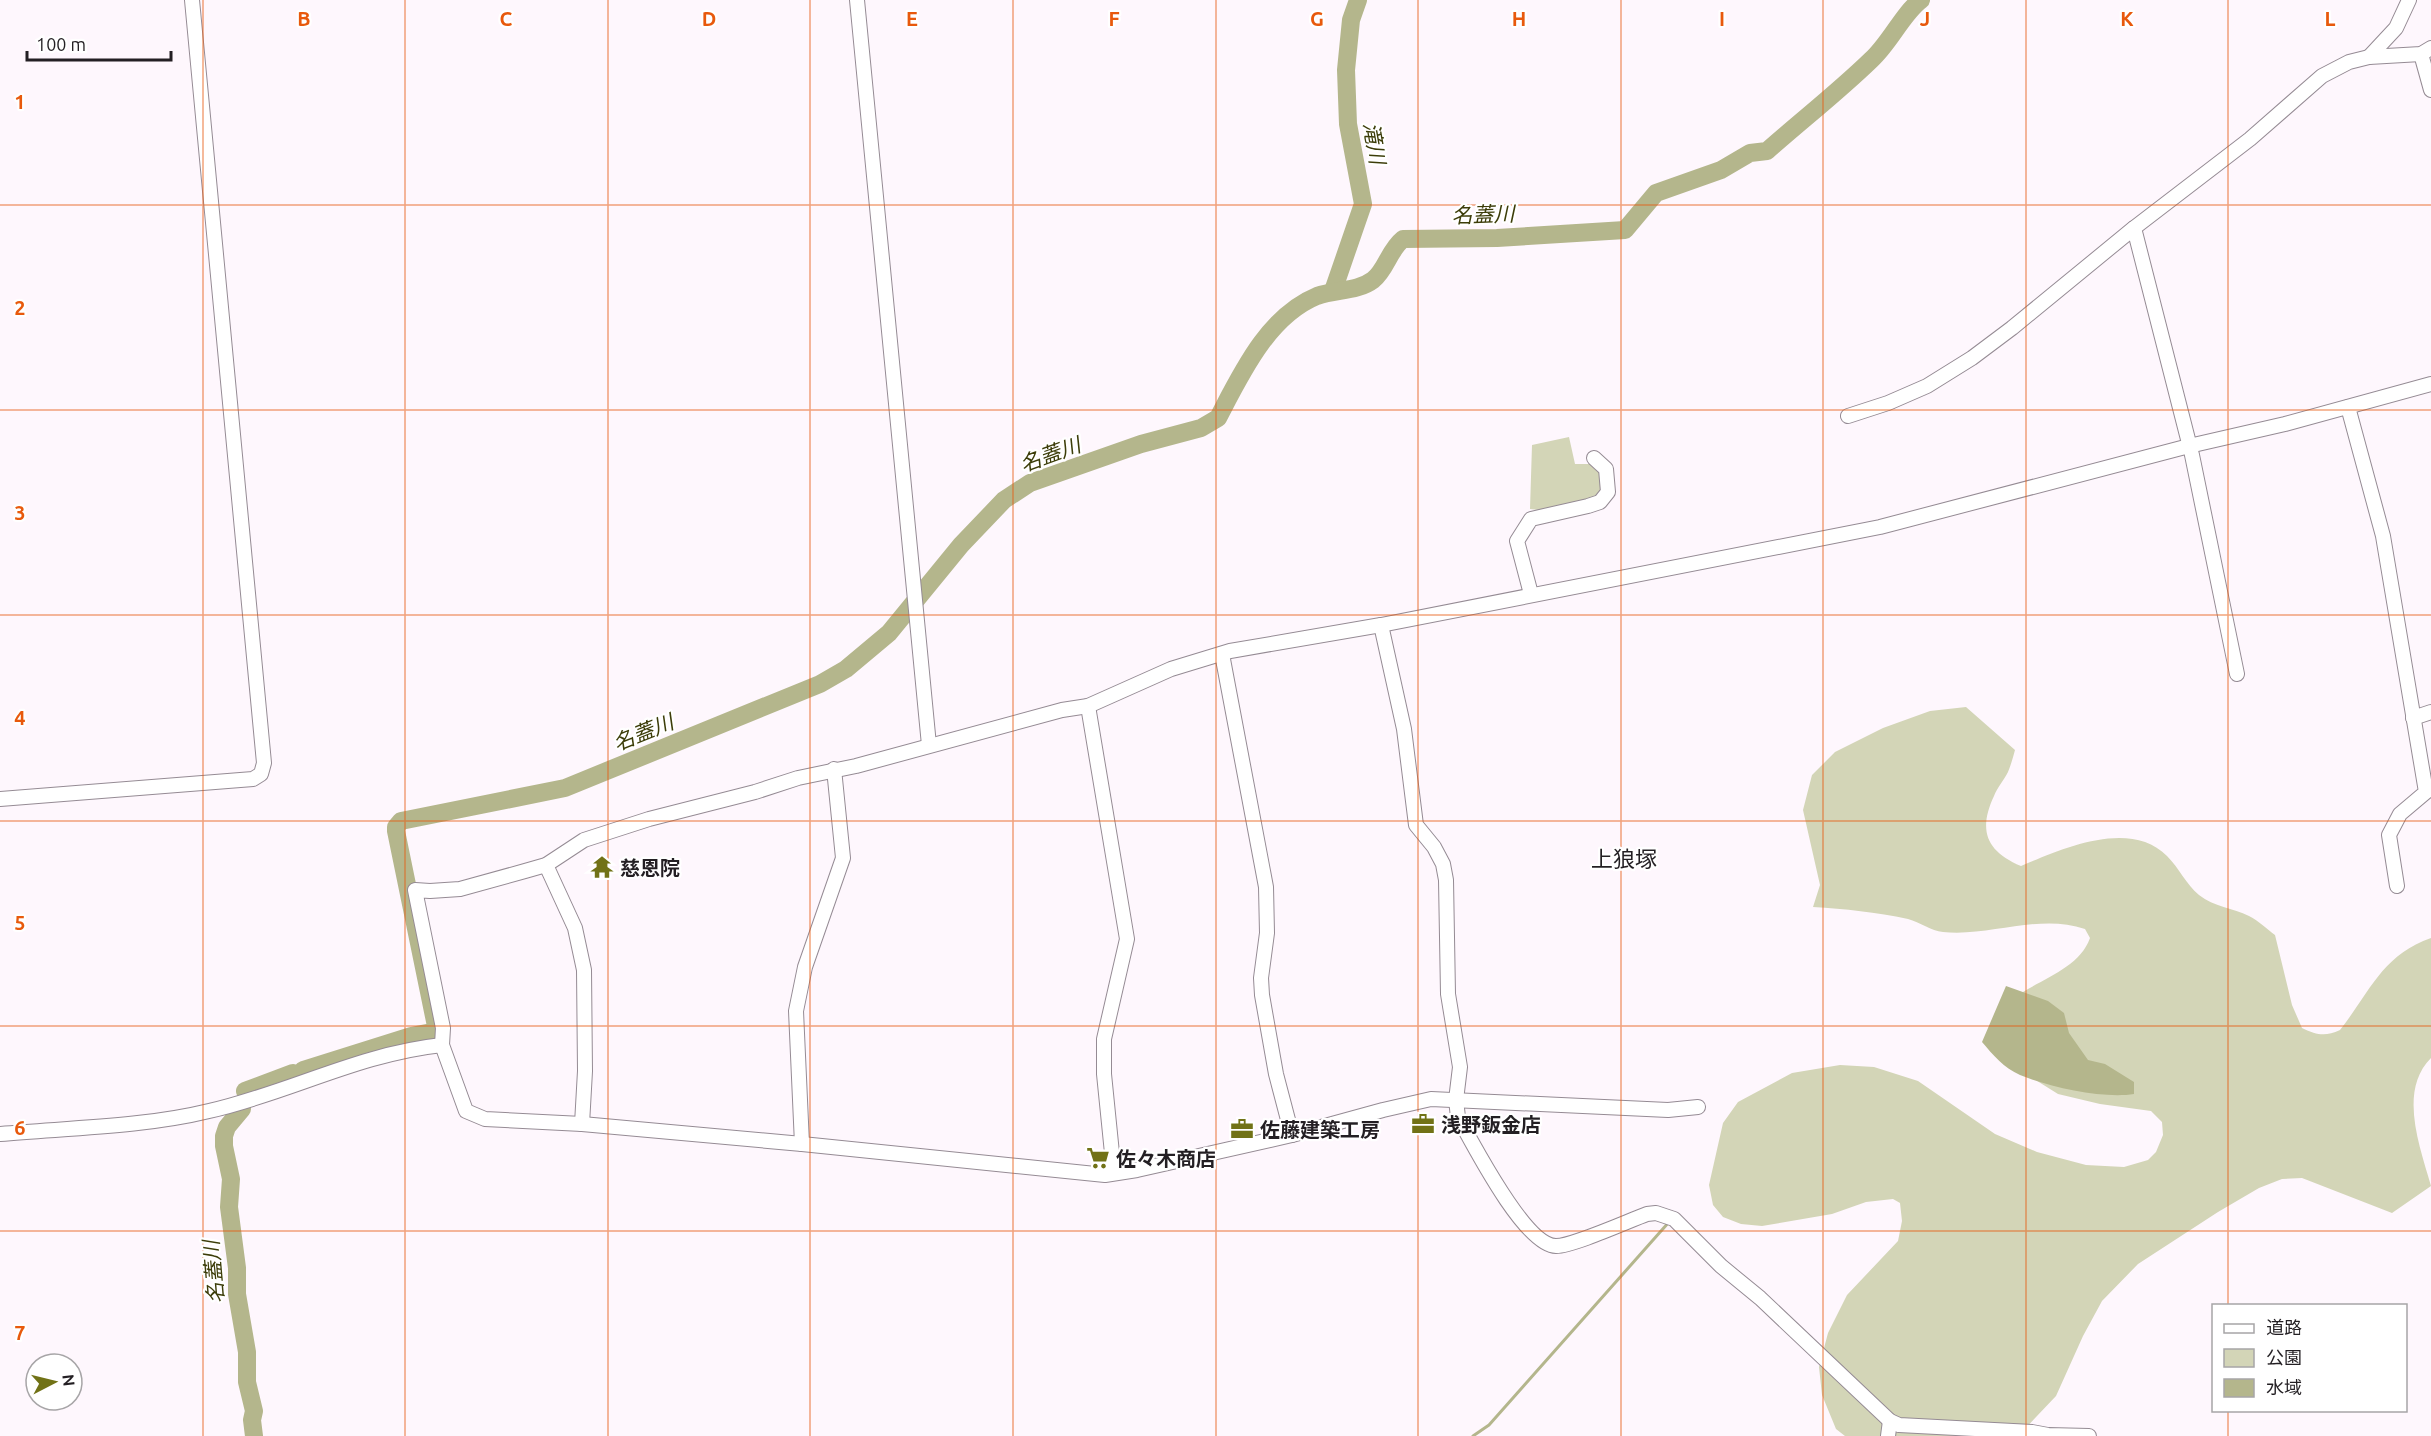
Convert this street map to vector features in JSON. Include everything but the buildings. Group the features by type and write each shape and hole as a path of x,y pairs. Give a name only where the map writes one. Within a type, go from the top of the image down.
{"street":[{"path":"0,800 253,779 261,774 264,763 192,0"},
{"path":"857,0 929,745"},
{"path":"2369,57 2396,28 2409,0"},
{"path":"1848,416 1888,403 1927,386 1972,358 2134,228 2250,139 2322,76 2349,62 2369,57 2426,51 2431,90"},
{"path":"2134,228 2189,446 2237,674"},
{"path":"1698,1107 1677,1110 1431,1099 1292,1135 1114,1173 1096,1174 582,1124 485,1119 466,1111 442,1045 443,1028 415,890 460,889 546,865 584,840 617,829 1062,710 1088,706 1171,669 1222,654 1381,625 1880,526 2431,384"},
{"path":"2348,407 2384,536 2426,792 2400,814 2389,835 2397,886"},
{"path":"1531,594 1517,541 1531,519 1600,502 1608,492 1606,469 1594,458"},
{"path":"1381,625 1404,729 1416,825 1434,847 1443,864 1448,994 1460,1068 1460,1083 1456,1100 1458,1117 1514,1211 1541,1242 1549,1246 1562,1246 1647,1214 1656,1213 1674,1219 1721,1266 1760,1298 1890,1421 1899,1425 2032,1432 2048,1436 2089,1436"},
{"path":"1222,654 1266,887 1267,933 1262,986 1265,1020 1292,1135"},
{"path":"1088,706 1126,939 1103,1048 1114,1173"},
{"path":"2413,718 2431,712"},
{"path":"802,1144 797,1074 796,1011 805,967 843,858 834,770"},
{"path":"546,865 575,927 584,970 585,1071 582,1124"},
{"path":"0,1134 190,1115 230,1106 406,1049 442,1045"},
{"path":"1888,1436 1890,1421"}],"green space":[{"path":"1569,437 1575,464 1593,464 1602,469 1605,490 1600,499 1540,514 1539,510 1530,509 1532,445"},
{"path":"1966,707 2015,750 2008,772 1989,808 1987,819 1988,838 2000,854 2021,866 2055,852 2095,840 2134,839 2152,845 2167,856 2199,895 2211,902 2249,916 2275,935 2292,1005 2302,1028 2321,1034 2330,1034 2340,1030 2378,976 2400,954 2431,938 2431,1058 2421,1071 2416,1086 2414,1120 2431,1186 2392,1213 2302,1178 2282,1179 2259,1188 2218,1212 2138,1264 2102,1301 2083,1336 2056,1396 2018,1436 1845,1436 1836,1429 1822,1395 1819,1367 1828,1333 1847,1295 1898,1241 1902,1221 1900,1203 1893,1199 1866,1202 1832,1214 1762,1226 1741,1224 1723,1217 1713,1205 1709,1185 1723,1123 1738,1102 1792,1073 1840,1065 1874,1067 1918,1081 1995,1134 2037,1152 2086,1165 2124,1167 2148,1160 2156,1152 2163,1135 2162,1122 2151,1111 2100,1104 2058,1094 2015,1067 1989,1032 1996,1016 2007,1003 2069,965 2081,953 2090,938 2085,929 2050,923 1961,933 1943,932 1912,920 1860,911 1813,907 1820,885 1803,810 1812,775 1835,752 1883,728 1930,711"}],"water":[{"path":"2006,986 2048,1001 2064,1013 2069,1033 2088,1060 2105,1064 2134,1082 2134,1094 2107,1095 2061,1088 2020,1075 2004,1065 1982,1042"}],"waterway":[{"name":"滝川","path":"1333,291 1363,204 1348,124 1346,70 1351,20 1358,0"},
{"name":"名蓋川","path":"303,1070 411,1036 437,1031 396,831 401,821 565,788 820,684 846,669 889,633 961,545 1004,500 1030,483 1141,444 1201,428 1218,418 1258,348 1284,317 1317,296 1367,284 1377,276 1403,239 1497,238 1625,230 1656,193 1721,170 1750,153 1767,151 1871,60 1908,12 1921,0"},
{"name":"名蓋川","path":"245,1091 293,1073"},
{"name":"名蓋川","path":"242,1109 227,1127 224,1146 231,1179 229,1207 237,1268 237,1294 247,1352 247,1382 254,1411 252,1420 254,1436"},
{"path":"1473,1436 1489,1425 1669,1222"}],"place":[{"name":"慈恩院","path":"602,867"},
{"name":"浅野鈑金店","path":"1423,1124"},
{"name":"佐藤建築工房","path":"1242,1129"},
{"name":"佐々木商店","path":"1098,1158"}],"district":[{"name":"上狼塚","path":"1624,858"}]}
